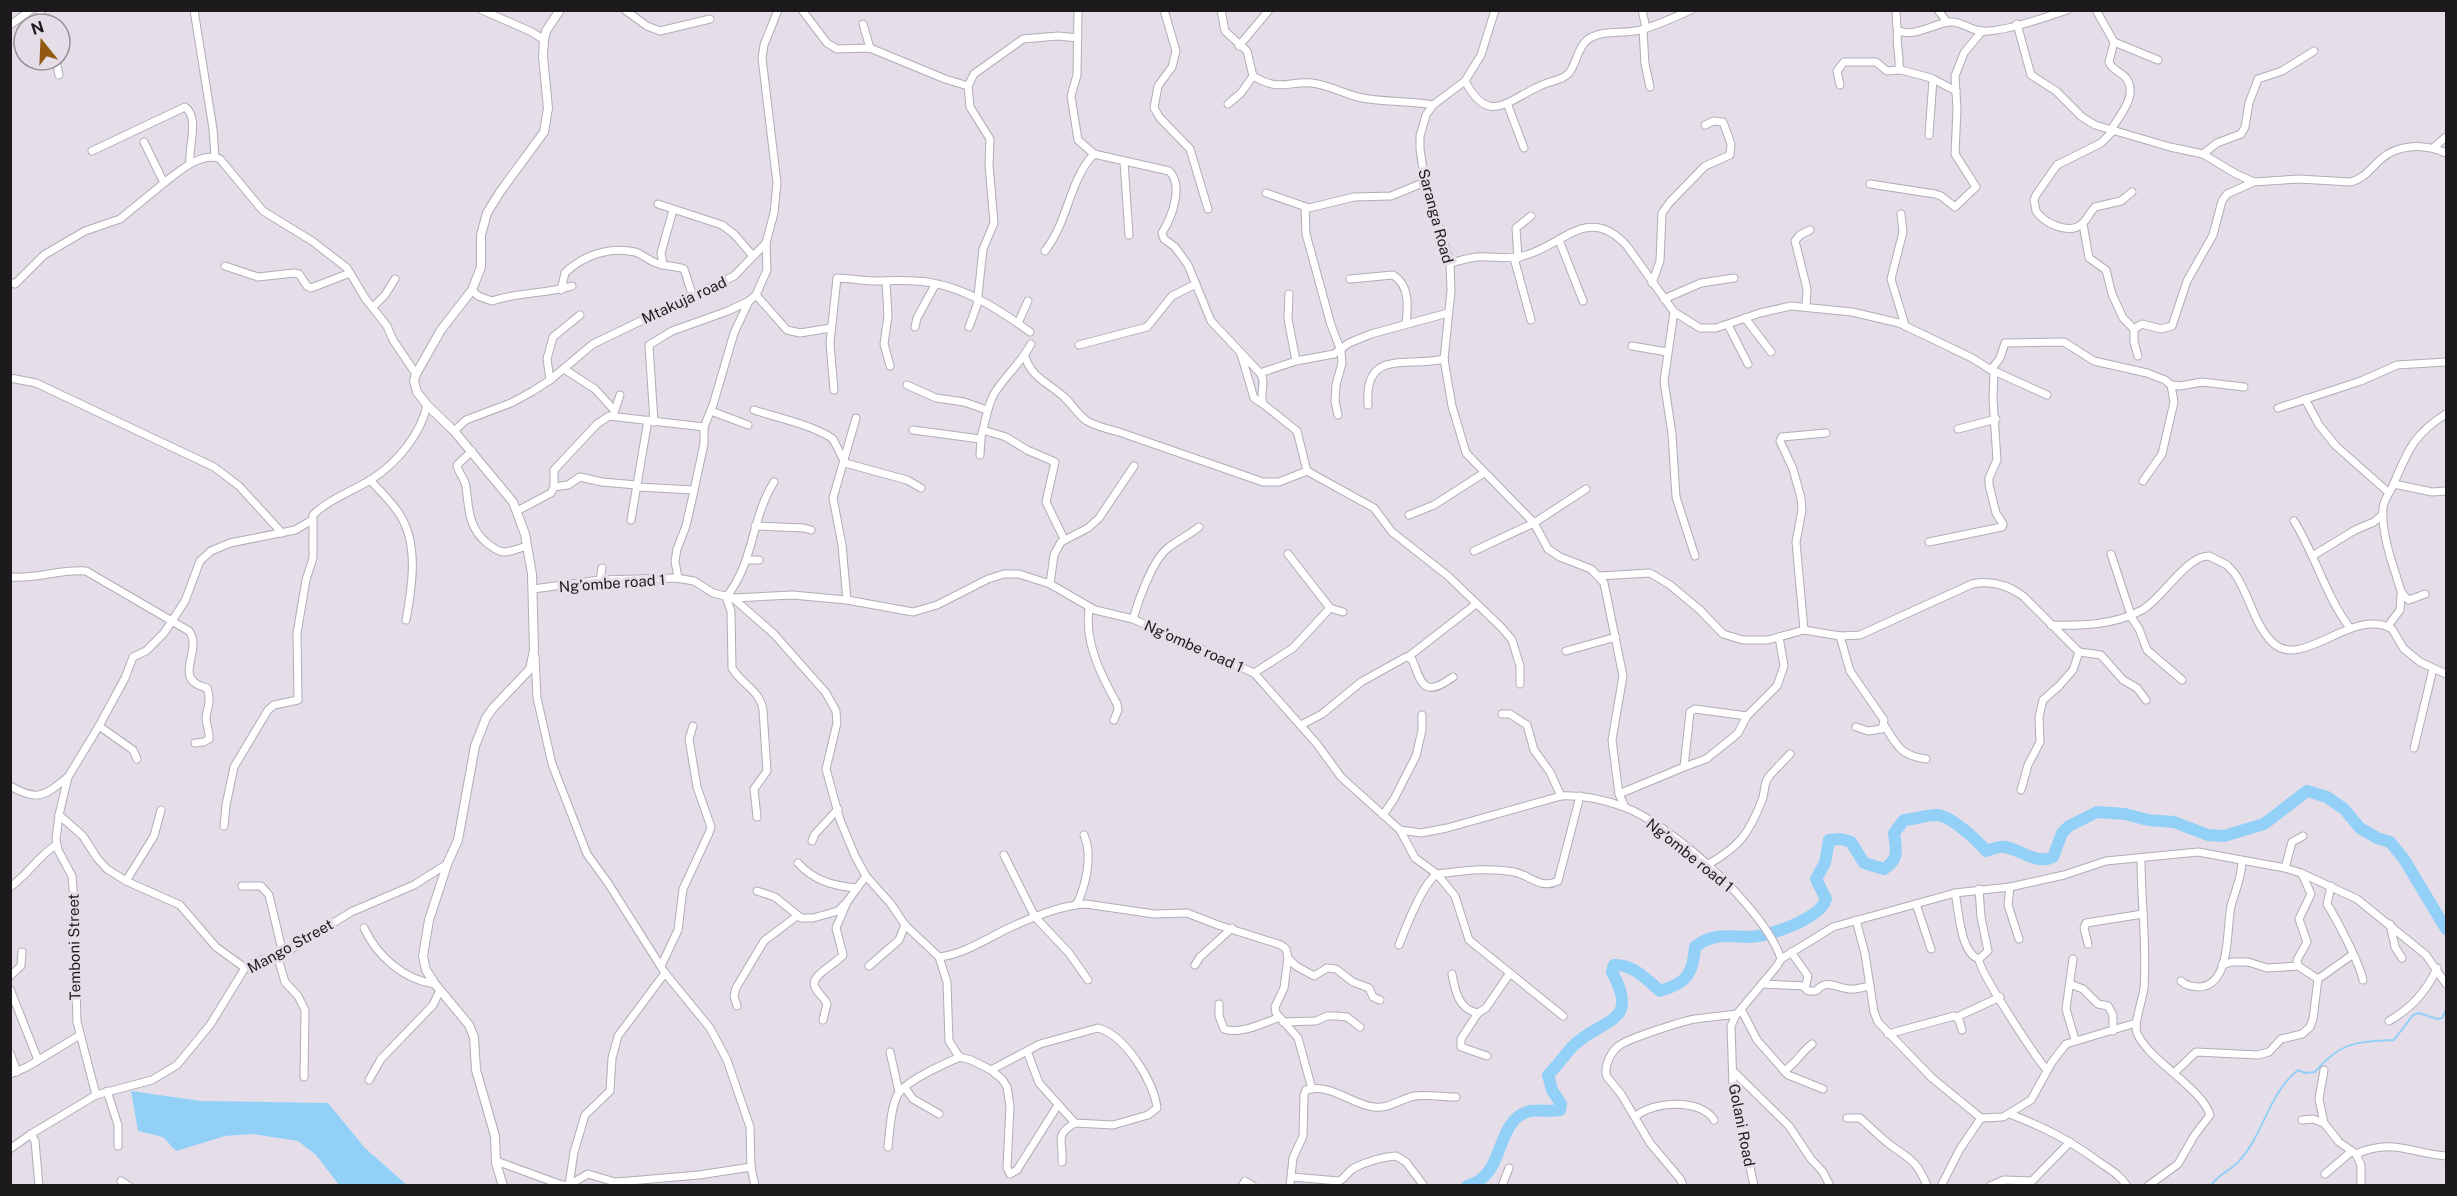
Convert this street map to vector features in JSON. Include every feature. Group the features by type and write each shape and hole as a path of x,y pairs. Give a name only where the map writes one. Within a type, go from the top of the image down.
{"street":[{"path":"10,25 31,10"},
{"path":"194,10 213,129 215,157"},
{"path":"482,10 532,32 544,40"},
{"path":"560,10 546,32 544,40 543,57 548,108 544,132 500,192 485,218 481,235 481,267 472,290 441,330 414,381 417,392 427,405 454,431 513,502 518,512 527,546 533,590 537,698 552,764 587,854 665,973 710,1028 728,1060 750,1127 751,1167 755,1185"},
{"path":"625,10 655,31 710,19"},
{"path":"632,520 651,421 649,345 672,331 749,301 756,295 766,270 766,243 774,213 777,183 762,58 764,45 778,10"},
{"path":"802,10 827,43 837,49 870,48 968,86"},
{"path":"1078,10 1077,75 1071,96 1075,108 1075,132 1078,140 1094,154 1169,171 1173,175 1176,185 1174,201 1168,224 1162,232 1164,239 1175,247 1188,265 1211,321 1260,373 1264,382 1261,398 1263,404"},
{"path":"1164,10 1176,51 1172,68 1158,86 1154,108 1160,118 1190,149 1208,209"},
{"path":"1221,10 1226,31 1249,55 1254,76"},
{"path":"1239,46 1269,10"},
{"path":"1254,76 1278,86 1310,83 1369,99 1432,105 1465,81 1481,55 1495,10"},
{"path":"1642,10 1645,29 1645,64 1650,87"},
{"path":"1465,81 1473,96 1483,104 1493,107 1507,103 1538,86 1564,77 1574,64 1582,46 1590,38 1645,29 1672,20 1691,10"},
{"path":"1896,10 1901,70"},
{"path":"1938,10 1947,22"},
{"path":"1898,31 1921,30 1947,22 1959,22 1982,31 2067,10"},
{"path":"2096,10 2114,42 2158,60"},
{"path":"862,24 870,48"},
{"path":"2017,24 2031,75 2056,91 2082,117 2095,125 2203,154 2254,182"},
{"path":"1870,184 1935,194 1955,207 1975,190 1975,182 1955,154 1955,71 1964,53 1982,31"},
{"path":"969,327 978,298 983,249 994,223 989,165 990,139 970,107 968,86 974,74 1023,39 1059,36 1078,38"},
{"path":"2114,42 2109,62 2111,67 2126,78 2130,88 2130,98 2102,143 2057,165 2034,200 2036,211 2050,224 2065,228 2083,224 2095,207 2121,201 2133,192"},
{"path":"2203,154 2217,143 2241,134 2258,79 2282,71 2314,51"},
{"path":"1840,85 1837,71 1844,62 1873,62 1879,63 1887,71 1894,73 1901,70 1933,79 1956,91"},
{"path":"1228,104 1241,93 1254,76"},
{"path":"1929,135 1933,79"},
{"path":"1507,103 1524,148"},
{"name":"Saranga Road","path":"1432,105 1426,115 1420,136 1420,149 1425,182 1450,264 1451,291 1444,359 1461,444 1484,473 1534,523 1548,549 1560,557 1591,569 1599,576"},
{"path":"92,151 185,107 192,118 190,163"},
{"path":"1652,283 1660,261 1662,213 1670,201 1705,166 1730,155 1731,144 1723,122 1714,121 1705,125"},
{"path":"2433,148 2446,137"},
{"path":"144,142 164,183"},
{"path":"2134,329 2142,324 2161,329 2172,326 2187,281 2213,235 2222,201 2228,194 2254,182 2299,179 2350,182 2358,180 2384,156 2412,146 2433,148 2446,153"},
{"path":"1045,251 1061,226 1079,175 1094,154"},
{"path":"10,282 15,284 44,255 78,235 116,221 129,213 190,163 215,157 220,159 241,182 263,211 343,264 387,326 393,340 416,374"},
{"path":"1124,162 1129,235"},
{"path":"1266,193 1305,208 1354,198 1391,196 1425,182"},
{"path":"658,204 722,225 734,234 753,256"},
{"path":"1305,208 1306,234 1331,325 1341,351 1342,363 1335,393 1338,415"},
{"path":"663,265 662,253 673,210"},
{"path":"1901,214 1903,232 1891,279 1905,326"},
{"path":"1531,216 1516,228 1516,258 1531,320"},
{"path":"2083,224 2088,258 2106,270 2109,275 2112,294 2123,318 2134,329 2134,342 2138,356"},
{"path":"1450,264 1476,258 1516,258 1546,249 1577,229 1589,228 1611,232 1626,246 1674,312 1700,328 1728,325 1776,309 1806,306 1876,316 1905,326 2047,395"},
{"path":"1806,306 1807,289 1795,241 1800,235 1810,230"},
{"path":"1559,240 1583,301"},
{"name":"Mtakuja road","path":"454,431 466,420 511,403 550,380 593,344 734,276 766,243"},
{"path":"561,290 564,273 590,255 616,251 635,252 663,265 686,270 693,297"},
{"path":"225,266 258,277 299,274 311,288 350,273"},
{"path":"1350,279 1393,275 1398,279 1407,296 1406,324"},
{"path":"834,390 831,328 835,312 834,293 837,278 919,281 935,285 978,298 1030,332"},
{"path":"1664,299 1701,283 1734,278"},
{"path":"373,307 385,295 395,279"},
{"path":"886,281 888,316 884,344 890,366"},
{"path":"1078,345 1147,327 1172,296 1196,284"},
{"path":"915,327 917,318 935,285"},
{"path":"472,290 478,296 492,301 561,290 572,286"},
{"path":"1289,294 1288,319 1296,361"},
{"path":"756,295 787,330 800,333 831,328"},
{"path":"678,578 675,561 677,549 686,526 704,444 704,428 734,333 749,301"},
{"path":"1018,323 1028,301"},
{"path":"1674,312 1664,381 1671,425 1676,497 1695,556"},
{"path":"1260,373 1296,361 1334,354 1349,343 1371,334 1448,313"},
{"path":"550,380 547,359 553,337 580,315"},
{"path":"1745,318 1771,352"},
{"path":"1728,325 1748,364"},
{"path":"1929,542 2002,527 2003,524 1996,513 1989,478 1998,460 1992,370 2000,358 2002,346 2005,343 2064,342 2094,361 2146,373 2165,380 2171,385 2180,386 2202,382 2244,387"},
{"path":"980,454 987,410 1007,375 1025,356 1031,344"},
{"path":"1632,346 1667,352"},
{"path":"1240,354 1254,398 1297,431 1307,471 1374,508 1392,532 1448,576 1512,640 1520,666 1520,684"},
{"path":"1025,356 1039,380 1062,395 1085,420 1103,428 1263,482 1279,482 1307,471"},
{"path":"1368,405 1368,386 1372,373 1377,368 1390,363 1430,362 1444,359"},
{"path":"2278,408 2361,381 2401,364 2446,362"},
{"path":"564,369 596,389 614,413"},
{"path":"10,378 36,383 214,467 239,486 282,533"},
{"path":"907,385 936,398 964,402 987,410"},
{"path":"2143,481 2162,454 2174,402 2171,385"},
{"path":"614,413 620,395"},
{"path":"2305,399 2319,425 2336,446 2388,492"},
{"path":"10,887 56,845 59,815 68,777 99,726 134,657 146,651 155,642 185,601 200,561 211,550 230,543 295,530 312,520 317,511 382,471 407,445 420,426 427,405"},
{"path":"754,410 818,430 829,436 833,439 845,463 907,480 921,488"},
{"path":"711,411 747,425"},
{"path":"518,512 550,493 554,487 554,470 603,418 614,413 651,421 704,428"},
{"path":"2388,626 2400,610 2401,594 2391,559 2383,514 2384,501 2411,445 2427,428 2446,414"},
{"path":"847,600 842,545 833,498 845,463 856,418"},
{"path":"1958,429 1996,419"},
{"path":"913,430 1006,437 1027,450 1055,462 1046,502 1064,539"},
{"path":"1804,630 1796,542 1802,498 1793,469 1780,441 1782,437 1826,432"},
{"path":"471,451 457,465 466,484 466,502 475,530 488,544 504,552 527,546"},
{"path":"1050,584 1054,555 1064,539 1078,534 1099,518 1134,466"},
{"path":"1409,515 1434,505 1484,473"},
{"path":"554,487 568,485 580,477 637,486 694,490"},
{"path":"370,480 395,508 408,534 412,559 406,620"},
{"path":"757,817 754,789 767,771 762,701 732,668 729,597 747,560 765,496 774,482"},
{"path":"2394,484 2425,491 2446,491"},
{"path":"1474,551 1534,523 1586,489"},
{"path":"2314,555 2355,530 2374,522 2383,514"},
{"path":"224,826 234,767 268,710 274,705 298,700 297,633 306,580 313,558 312,520"},
{"path":"2294,521 2314,555 2328,593 2350,628"},
{"path":"755,526 811,530"},
{"path":"1133,619 1138,602 1161,555 1167,548 1199,527"},
{"path":"1288,554 1330,608 1343,612"},
{"path":"2111,554 2131,615 2147,650 2182,680"},
{"path":"2050,625 2076,626 2131,615 2145,609 2195,559 2209,555 2221,560 2235,573 2267,636 2279,648 2298,651 2350,628 2372,624 2388,626 2395,632 2404,649 2420,662 2446,675"},
{"path":"747,560 759,560"},
{"path":"600,580 602,568"},
{"path":"10,577 30,578 74,570 86,571 172,620 192,635 190,679 196,685 207,688 209,694 209,711 206,717 210,736 204,742 195,743"},
{"path":"1625,807 1619,794 1612,740 1623,676 1607,593 1599,576 1650,573 1670,585 1700,610 1723,634 1743,640 1768,640 1804,630 1840,636 1872,631 1932,601 1972,584 1983,582 2015,590 2079,652 2101,655 2123,680 2137,688 2145,700"},
{"name":"Ng’ombe road 1","path":"533,590 600,580 678,578 694,581 713,593 729,597 792,595 847,600 913,612 927,610 988,579 1004,574 1019,574 1050,584 1089,608 1133,619 1254,673 1301,725 1341,777 1400,830 1421,833 1448,828 1561,796 1580,796 1625,807 1652,822 1735,890 1761,921 1773,940 1780,958"},
{"path":"2401,594 2409,600 2425,594"},
{"path":"729,597 774,634 826,693 836,711 837,723 826,769 851,847 866,876 891,904 905,925 939,957 947,982 949,1041 960,1057 991,1070 1002,1079 1010,1096 1007,1168 1010,1174 1017,1170 1058,1105"},
{"path":"1301,725 1322,714 1361,682 1408,657 1476,604"},
{"path":"1089,608 1090,643 1099,668 1117,704 1118,710 1114,720"},
{"path":"1254,673 1293,648 1330,608"},
{"path":"1840,636 1850,671 1884,720 1884,725 1896,746 1912,757 1926,759"},
{"path":"1566,651 1616,637"},
{"path":"1619,794 1706,759 1738,733 1747,716 1770,695 1781,678 1784,661 1779,637"},
{"path":"503,1185 496,1161 495,1136 475,1062 474,1037 469,1025 437,987 426,970 423,956 429,920 447,864 458,840 475,746 486,718 530,669 534,650"},
{"path":"2021,790 2028,765 2040,742 2039,717 2043,700 2073,670 2079,652"},
{"path":"1408,657 1412,659 1418,680 1424,684 1435,688 1453,677"},
{"path":"2414,748 2433,669"},
{"path":"1684,767 1690,712 1695,709 1747,716"},
{"path":"1502,714 1510,714 1527,725 1534,750 1550,772 1561,796"},
{"path":"1383,815 1416,756 1422,715"},
{"path":"1856,727 1875,731 1884,725"},
{"path":"99,726 134,750 137,759"},
{"path":"661,966 678,930 683,889 711,827 697,788 689,739 693,726"},
{"path":"1707,865 1729,852 1746,834 1762,802 1768,778 1790,754"},
{"path":"10,786 32,797 43,794 68,777"},
{"path":"1399,945 1407,922 1425,887 1437,874 1494,869 1516,872 1540,884 1553,884 1558,881 1580,796"},
{"path":"812,841 815,834 838,809"},
{"path":"126,881 154,836 161,810"},
{"path":"59,815 83,836 107,869 126,881 180,905 216,947 245,968"},
{"path":"1400,830 1415,858 1437,874 1455,896 1469,940 1563,1016"},
{"path":"1077,904 1085,887 1087,842 1084,835"},
{"path":"2285,868 2292,842 2303,836"},
{"name":"Temboni Street","path":"56,845 72,876 75,1007 96,1095"},
{"path":"1780,958 1833,927 1955,893 2010,887 2064,875 2092,864 2198,852 2285,868 2357,899 2426,955 2446,984"},
{"path":"1004,855 1035,917 1069,953 1088,980"},
{"path":"2141,858 2145,972 2143,1002 2136,1023 2138,1035 2207,1108 2210,1115 2194,1136 2178,1164 2148,1185"},
{"path":"2181,981 2192,987 2208,986 2212,984 2222,965 2228,945 2231,908 2242,871 2242,861"},
{"path":"798,863 810,874 827,883 838,887 857,888"},
{"name":"Mango Street","path":"10,1149 96,1095 107,1090 152,1080 177,1065 210,1025 245,968 257,961 280,954 351,912 414,885 447,864"},
{"path":"2298,966 2297,960 2307,945 2306,933 2299,919 2311,894 2301,873"},
{"path":"823,1020 827,1004 814,986 814,982 816,977 837,963 843,955 836,928 847,902 866,876"},
{"path":"242,886 261,886 269,895 285,982 298,996 305,1010 304,1077"},
{"path":"2331,886 2327,904 2337,918 2339,928 2361,971 2363,980"},
{"path":"2010,887 2008,905 2019,939"},
{"path":"1979,889 1981,917 1989,951 1979,959"},
{"path":"757,891 775,897 797,916 805,919 832,914 847,902"},
{"path":"1955,893 1964,939 1971,955 1979,959"},
{"path":"939,957 963,952 1035,917 1077,904 1096,904 1154,914 1187,913 1218,925 1273,940 1286,949 1288,958 1284,988 1275,1006 1281,1020 1298,1038 1312,1089"},
{"path":"1916,904 1931,949"},
{"path":"2088,944 2084,928 2086,924 2143,914"},
{"path":"737,1006 735,991 759,947 797,916"},
{"path":"1856,921 1878,1022 1952,1095 1981,1118 1996,1118 2010,1114 2031,1100 2066,1044 2136,1023"},
{"path":"2390,924 2396,947 2402,958"},
{"path":"869,966 899,940 905,925"},
{"path":"364,928 372,943 386,959 419,982 437,987"},
{"path":"1195,965 1200,957 1232,928"},
{"path":"10,976 21,966 22,952"},
{"path":"1791,952 1808,976 1805,986"},
{"path":"2174,1073 2196,1052 2258,1055 2269,1052 2281,1039 2302,1034 2310,1027 2313,1019 2318,979 2352,955"},
{"path":"1288,958 1296,966 1314,976 1327,968 1336,969 1353,982 1369,988 1372,997 1380,1000"},
{"name":"Golani Road","path":"1754,1185 1733,1086 1731,1026 1739,1011 1777,966 1780,958"},
{"path":"1979,959 1980,966 2022,1038 2048,1070"},
{"path":"2073,959 2066,1009 2075,1040"},
{"path":"2222,965 2232,962 2248,962 2267,968 2298,966 2318,979"},
{"path":"2389,1021 2403,1013 2416,999 2437,968"},
{"path":"568,1185 574,1152 585,1114 610,1091 612,1058 618,1036 665,973"},
{"path":"1487,1056 1461,1047 1461,1039 1478,1013 1486,1008 1510,973"},
{"path":"1452,974 1457,997 1471,1012 1478,1013"},
{"path":"1762,984 1805,986 1812,992 1827,984 1849,989 1870,986"},
{"path":"2070,984 2083,989 2098,1004 2108,1006 2113,1015 2113,1031"},
{"path":"369,1080 381,1059 433,1005 437,987"},
{"path":"10,989 38,1060"},
{"path":"1888,1034 1956,1017 2000,997"},
{"path":"1219,1004 1221,1023 1224,1029 1229,1031 1281,1020 1316,1021 1327,1016 1347,1017 1360,1027"},
{"path":"1683,1185 1650,1143 1622,1094 1605,1073 1611,1054 1620,1045 1684,1021 1739,1011 1757,1040 1788,1075 1823,1089"},
{"path":"1956,1017 1962,1030"},
{"path":"991,1070 1040,1044 1091,1029 1106,1030 1130,1052 1155,1093 1157,1108 1141,1118 1113,1125 1075,1123 1061,1134 1062,1162"},
{"path":"10,1053 14,1073 80,1035"},
{"path":"1784,1071 1792,1066 1804,1050 1812,1044"},
{"path":"1028,1051 1040,1083 1075,1123"},
{"path":"890,1052 902,1090 939,1114"},
{"path":"888,1147 892,1110 902,1090 960,1057"},
{"path":"2324,1070 2319,1099 2324,1123 2339,1142 2354,1153 2361,1165 2361,1185"},
{"path":"1733,1071 1789,1126 1830,1185"},
{"path":"107,1090 118,1125 118,1146"},
{"path":"1290,1185 1293,1158 1303,1136 1306,1090 1341,1094 1373,1107 1383,1107 1420,1095 1456,1097"},
{"path":"1635,1117 1641,1111 1671,1103 1696,1108 1710,1114 1714,1120"},
{"path":"2010,1114 2038,1124 2070,1142 2117,1175 2127,1185"},
{"path":"1847,1118 1860,1118 1889,1144 1908,1156 1927,1185"},
{"path":"1941,1185 1960,1149 1981,1118"},
{"path":"2302,1120 2313,1119 2324,1123"},
{"path":"31,1134 35,1141 39,1185"},
{"path":"1990,1185 2004,1180 2032,1181 2070,1142"},
{"path":"2325,1174 2354,1153 2366,1150 2393,1146 2446,1156"},
{"path":"1292,1177 1344,1179 1354,1168 1383,1157 1396,1156 1406,1162 1424,1185"},
{"path":"496,1161 554,1183 568,1185 588,1174 615,1182 699,1175 751,1167"},
{"path":"1502,1185 1509,1168"},
{"path":"121,1180 129,1185"},
{"path":"1242,1185 1245,1181 1253,1185"}],"water":[{"path":"131,1091 201,1101 328,1103 365,1148 407,1185 339,1185 316,1155 298,1141 252,1134 225,1136 176,1151 163,1137 138,1131"}],"waterway":[{"path":"1467,1186 1479,1181 1487,1173 1506,1133 1518,1117 1530,1111 1560,1110 1561,1104 1552,1090 1548,1075 1572,1047 1614,1018 1620,1011 1622,1002 1620,989 1612,972 1614,965 1633,970 1660,991 1677,985 1690,971 1695,947 1708,939 1720,936 1748,937 1768,934 1804,920 1822,906 1826,899 1816,879 1825,863 1829,840 1841,839 1851,842 1864,863 1884,869 1895,858 1894,833 1904,820 1933,815 1943,816 1963,829 1986,851 2005,847 2035,858 2047,859 2053,857 2062,833 2069,826 2097,812 2174,822 2208,835 2224,836 2264,824 2307,791 2327,797 2344,809 2360,828 2377,838 2390,842 2404,859 2446,929"},
{"path":"2211,1186 2217,1178 2236,1164 2247,1150 2280,1091 2298,1070 2305,1073 2315,1072 2333,1054 2350,1045 2394,1040 2413,1015 2419,1013 2437,1019 2442,1018 2446,1010"}]}
